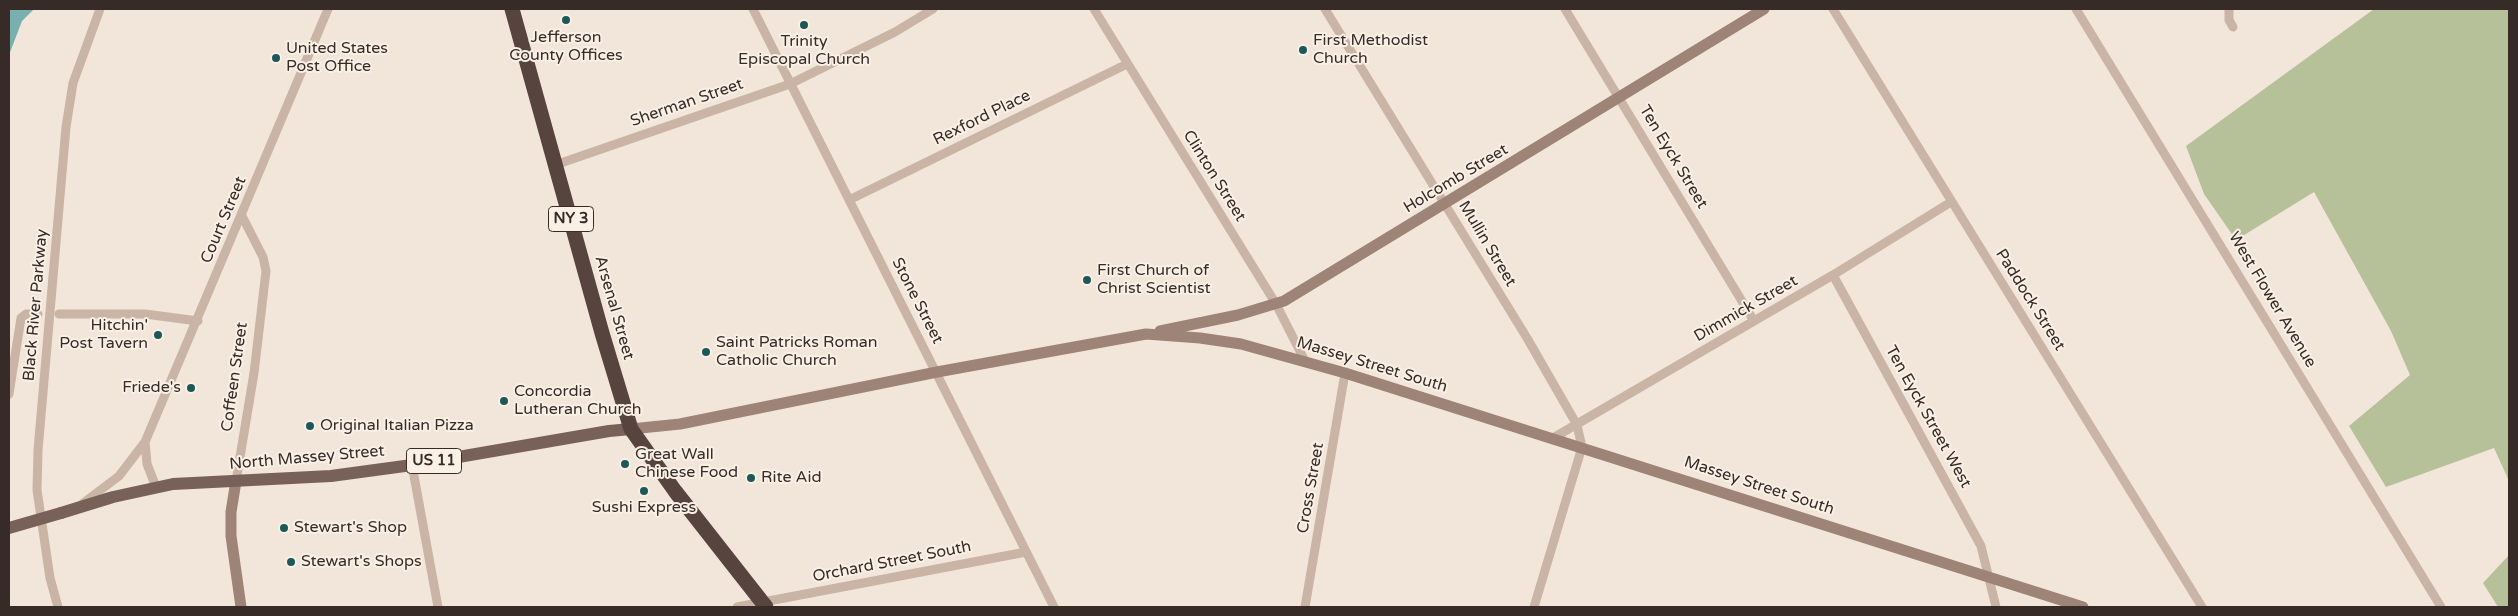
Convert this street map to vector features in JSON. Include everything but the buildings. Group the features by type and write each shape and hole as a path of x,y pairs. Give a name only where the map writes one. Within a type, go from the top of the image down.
{"highway":[{"name":"Arsenal Street","path":"512,9 602,333 631,430 675,492 764,605"}],"main road":[{"name":"Holcomb Street","path":"1146,334 1238,315 1284,301 1764,9"},
{"name":"Massey Street South","path":"631,430 680,424 937,372 1146,334 1200,338 1242,344 1306,361 2083,607"},
{"name":"North Massey Street","path":"75,508 173,484 330,476 412,465 609,431 631,430"},
{"name":"Coffeen Street","path":"236,481 231,512 231,536 241,607"},
{"name":"US 11","path":"9,528 75,508"}],"street":[{"name":"Black River Parkway","path":"58,607 50,578 36,490 38,450 66,127 73,83 100,9"},
{"name":"Court Street","path":"75,508 119,476 145,442 198,321 328,9"},
{"name":"Stone Street","path":"753,9 1054,607"},
{"name":"Sherman Street","path":"555,165 790,84 895,32 932,9"},
{"name":"Clinton Street","path":"1094,9 1276,304 1306,361"},
{"name":"Mullin Street","path":"1325,9 1445,204 1577,425 1582,447"},
{"name":"Ten Eyck Street","path":"1565,9 1754,321"},
{"name":"Paddock Street","path":"1833,9 2202,607"},
{"name":"West Flower Avenue","path":"2076,9 2442,607"},
{"path":"2229,9 2229,20 2233,27"},
{"name":"Rexford Place","path":"849,200 1128,64"},
{"name":"Dimmick Street","path":"1553,438 1833,275 1952,202"},
{"name":"Coffeen Street","path":"236,481 254,373 266,271 264,257 242,216"},
{"name":"Ten Eyck Street West","path":"1833,275 1981,546 1996,607"},
{"path":"9,394 21,318 26,314 38,314"},
{"path":"59,314 145,314 198,321"},
{"name":"Cross Street","path":"1305,607 1345,373"},
{"path":"145,442 147,464 156,487"},
{"path":"1534,607 1582,447"},
{"path":"412,465 438,607"},
{"name":"Orchard Street South","path":"737,607 764,605 1026,552"}],"green space":[{"path":"2374,9 2509,9 2509,481 2494,448 2386,487 2349,426 2410,375 2391,331 2314,192 2236,240 2204,194 2186,146"},
{"path":"2509,555 2509,607 2498,607 2483,583"}],"water":[{"path":"9,9 34,9 22,21 9,55"}],"place":[{"name":"Jefferson County Offices","path":"566,20"},
{"name":"Trinity Episcopal Church","path":"804,25"},
{"name":"First Methodist Church","path":"1303,50"},
{"name":"United States Post Office","path":"276,58"},
{"name":"First Church of Christ Scientist","path":"1087,280"},
{"name":"Hitchin' Post Tavern","path":"158,335"},
{"name":"Saint Patricks Roman Catholic Church","path":"706,352"},
{"name":"Friede's","path":"191,388"},
{"name":"Concordia Lutheran Church","path":"504,401"},
{"name":"Original Italian Pizza","path":"310,426"},
{"name":"Great Wall Chinese Food","path":"625,464"},
{"name":"Rite Aid","path":"751,478"},
{"name":"Sushi Express","path":"644,491"},
{"name":"Stewart's Shop","path":"284,528"},
{"name":"Stewart's Shops","path":"291,562"}]}
